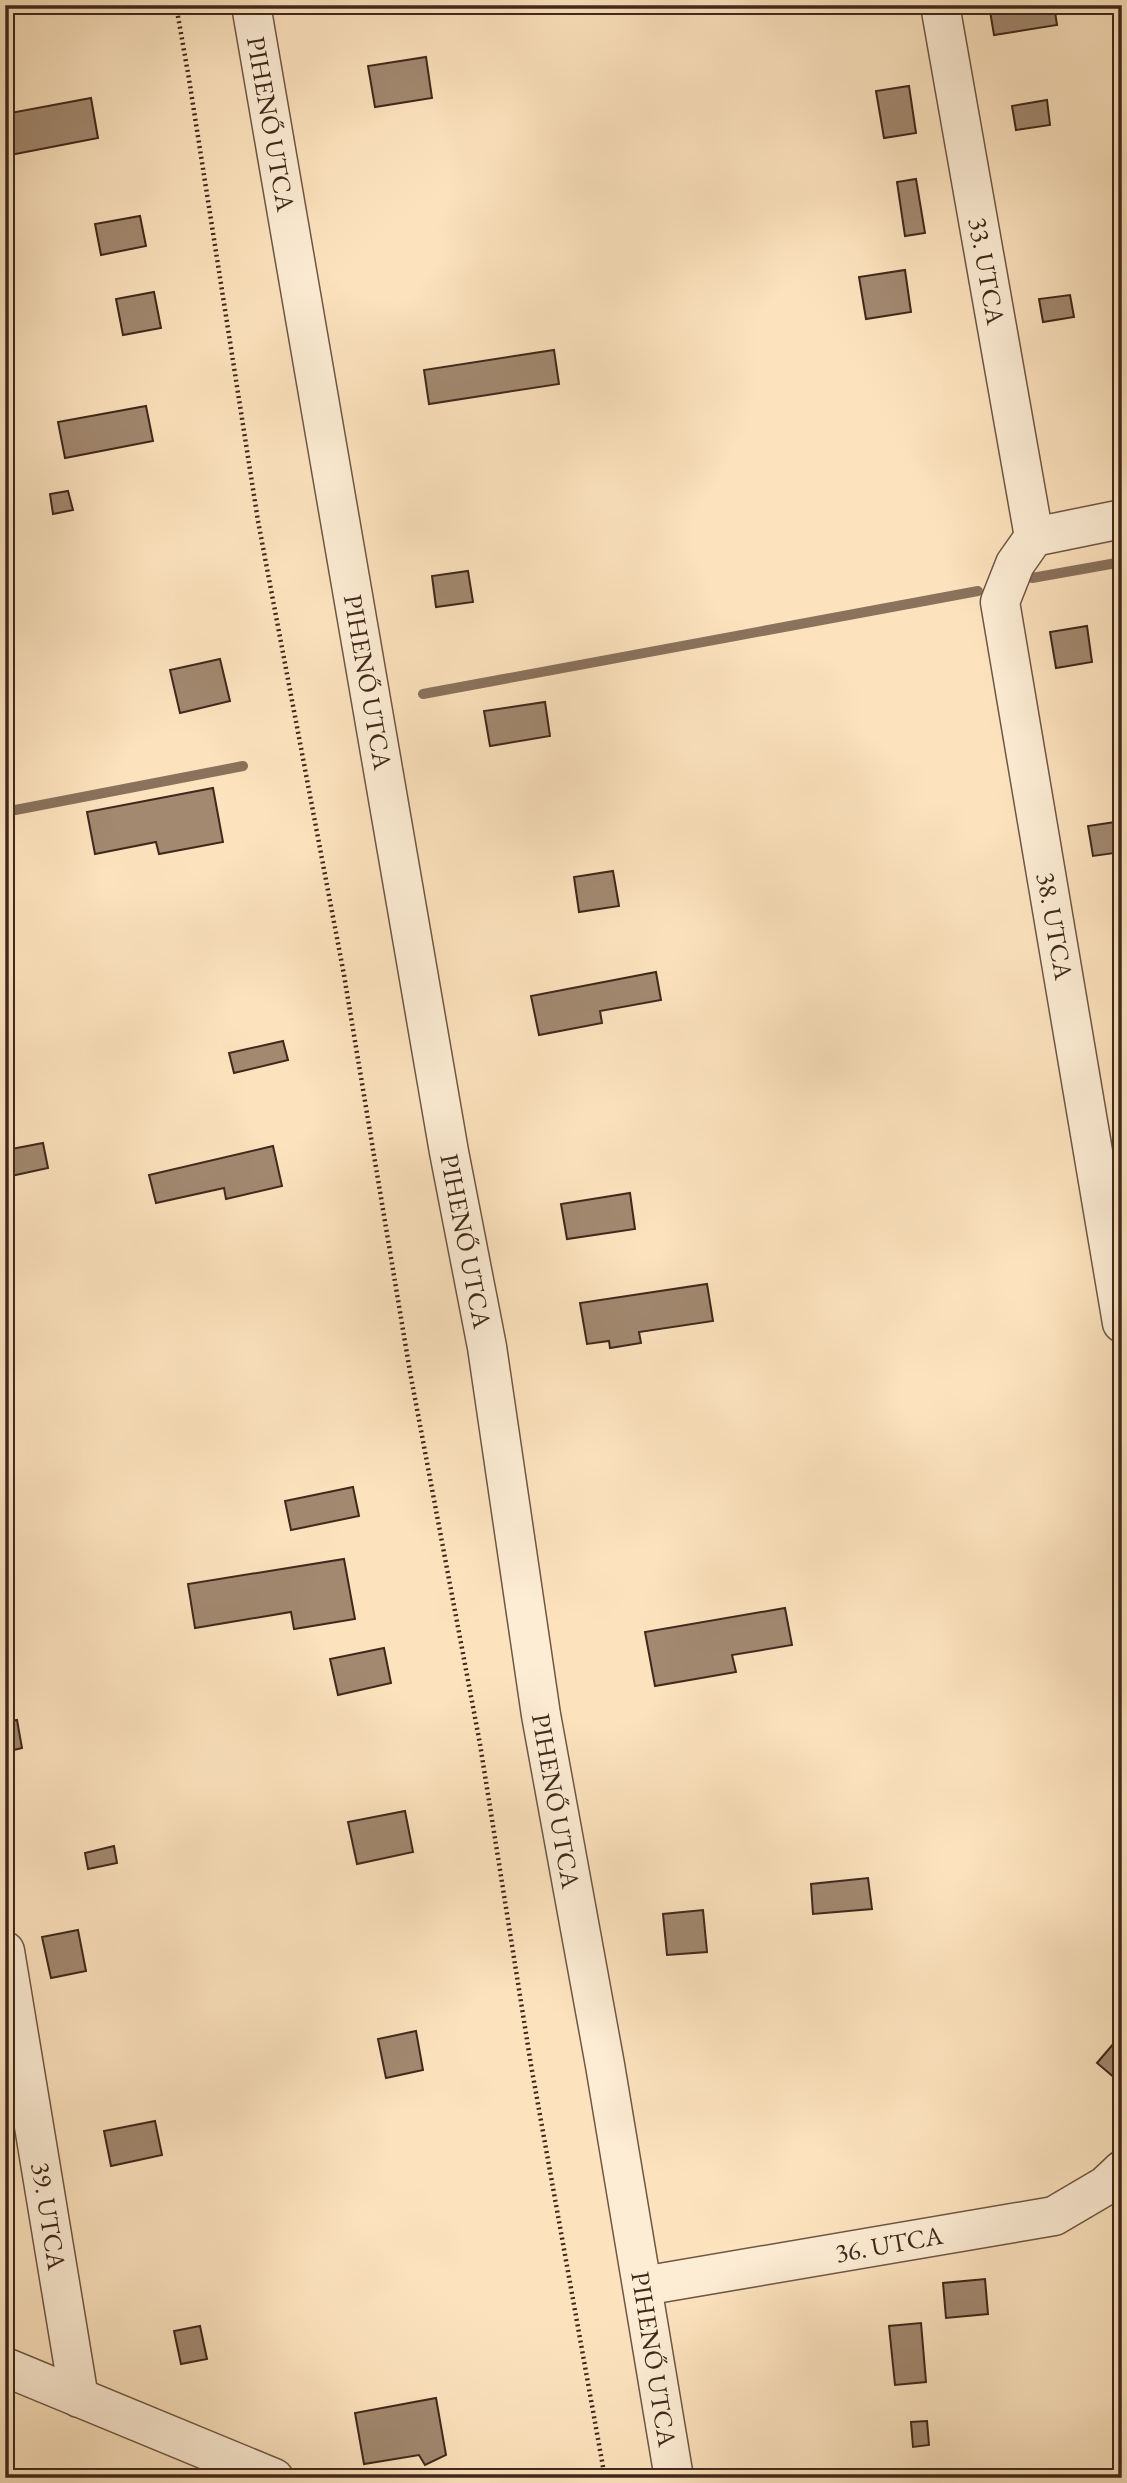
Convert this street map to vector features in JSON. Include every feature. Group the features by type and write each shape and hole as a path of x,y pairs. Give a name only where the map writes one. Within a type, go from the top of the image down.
{"street":[{"name":"PIHENŐ UTCA","path":"251,5 449,1152 487,1347 541,1715 643,2286 674,2478"},
{"name":"33. UTCA","path":"940,5 1034,537"},
{"path":"1034,537 1122,519"},
{"name":"38. UTCA","path":"1034,537 1015,564 1000,602 1122,1323"},
{"name":"39. UTCA","path":"5,1951 79,2398"},
{"name":"36. UTCA","path":"643,2286 1054,2216 1105,2186 1122,2170"},
{"path":"5,2367 274,2478"}],"path":[{"path":"176,5 258,521 344,975 410,1372 480,1744 531,2065 605,2478"}],"building":[{"path":"989,5 1054,5 1057,25 994,35"},
{"path":"426,57 432,98 375,107 368,66"},
{"path":"909,86 916,133 884,138 876,91"},
{"path":"91,98 98,138 5,156 5,114"},
{"path":"1047,100 1050,125 1016,130 1012,106"},
{"path":"916,179 925,233 905,236 897,182"},
{"path":"140,216 146,246 101,255 95,224"},
{"path":"905,270 911,312 866,319 859,277"},
{"path":"154,292 161,328 123,335 116,299"},
{"path":"1070,295 1074,317 1043,322 1039,299"},
{"path":"554,350 559,384 429,404 424,370"},
{"path":"146,406 153,441 65,458 58,422"},
{"path":"68,491 73,510 53,514 50,494"},
{"path":"5,497 13,530 5,532"},
{"path":"468,571 473,602 436,607 432,576"},
{"path":"1087,626 1092,662 1056,668 1050,632"},
{"path":"220,659 230,701 180,713 170,670"},
{"path":"545,702 550,736 490,746 484,711"},
{"path":"213,788 223,842 159,854 156,842 95,854 87,812"},
{"path":"1122,821 1122,852 1093,856 1088,826"},
{"path":"613,871 619,906 579,912 574,877"},
{"path":"656,972 661,1000 600,1011 602,1023 539,1035 531,996"},
{"path":"283,1041 288,1060 234,1073 229,1053"},
{"path":"43,1143 48,1168 11,1176 6,1150"},
{"path":"273,1146 282,1186 226,1199 224,1188 156,1203 149,1175"},
{"path":"630,1193 635,1229 567,1239 561,1204"},
{"path":"707,1284 713,1321 639,1332 641,1343 610,1348 609,1341 587,1344 580,1303"},
{"path":"353,1487 359,1516 291,1530 285,1501"},
{"path":"344,1559 355,1619 294,1629 291,1612 195,1628 188,1584"},
{"path":"785,1608 792,1645 732,1655 736,1672 655,1686 645,1632"},
{"path":"384,1648 391,1683 338,1695 330,1659"},
{"path":"17,1720 22,1748 6,1752 5,1722"},
{"path":"405,1811 413,1852 357,1864 348,1822"},
{"path":"114,1846 117,1863 88,1869 85,1853"},
{"path":"868,1878 872,1909 813,1914 811,1884"},
{"path":"703,1910 707,1952 667,1955 663,1914"},
{"path":"78,1930 86,1971 51,1978 42,1937"},
{"path":"416,2031 423,2070 386,2078 378,2039"},
{"path":"1120,2036 1122,2038 1122,2084 1097,2063"},
{"path":"155,2121 162,2155 111,2166 104,2131"},
{"path":"985,2279 988,2314 946,2318 943,2283"},
{"path":"921,2323 926,2382 895,2385 889,2326"},
{"path":"200,2326 207,2359 181,2364 174,2331"},
{"path":"436,2398 446,2455 425,2465 419,2455 364,2464 355,2413"},
{"path":"927,2421 929,2445 913,2447 911,2422"}],"waterway":[{"path":"1032,578 1122,562"},
{"path":"423,694 978,591"},
{"path":"5,812 243,766"}]}
